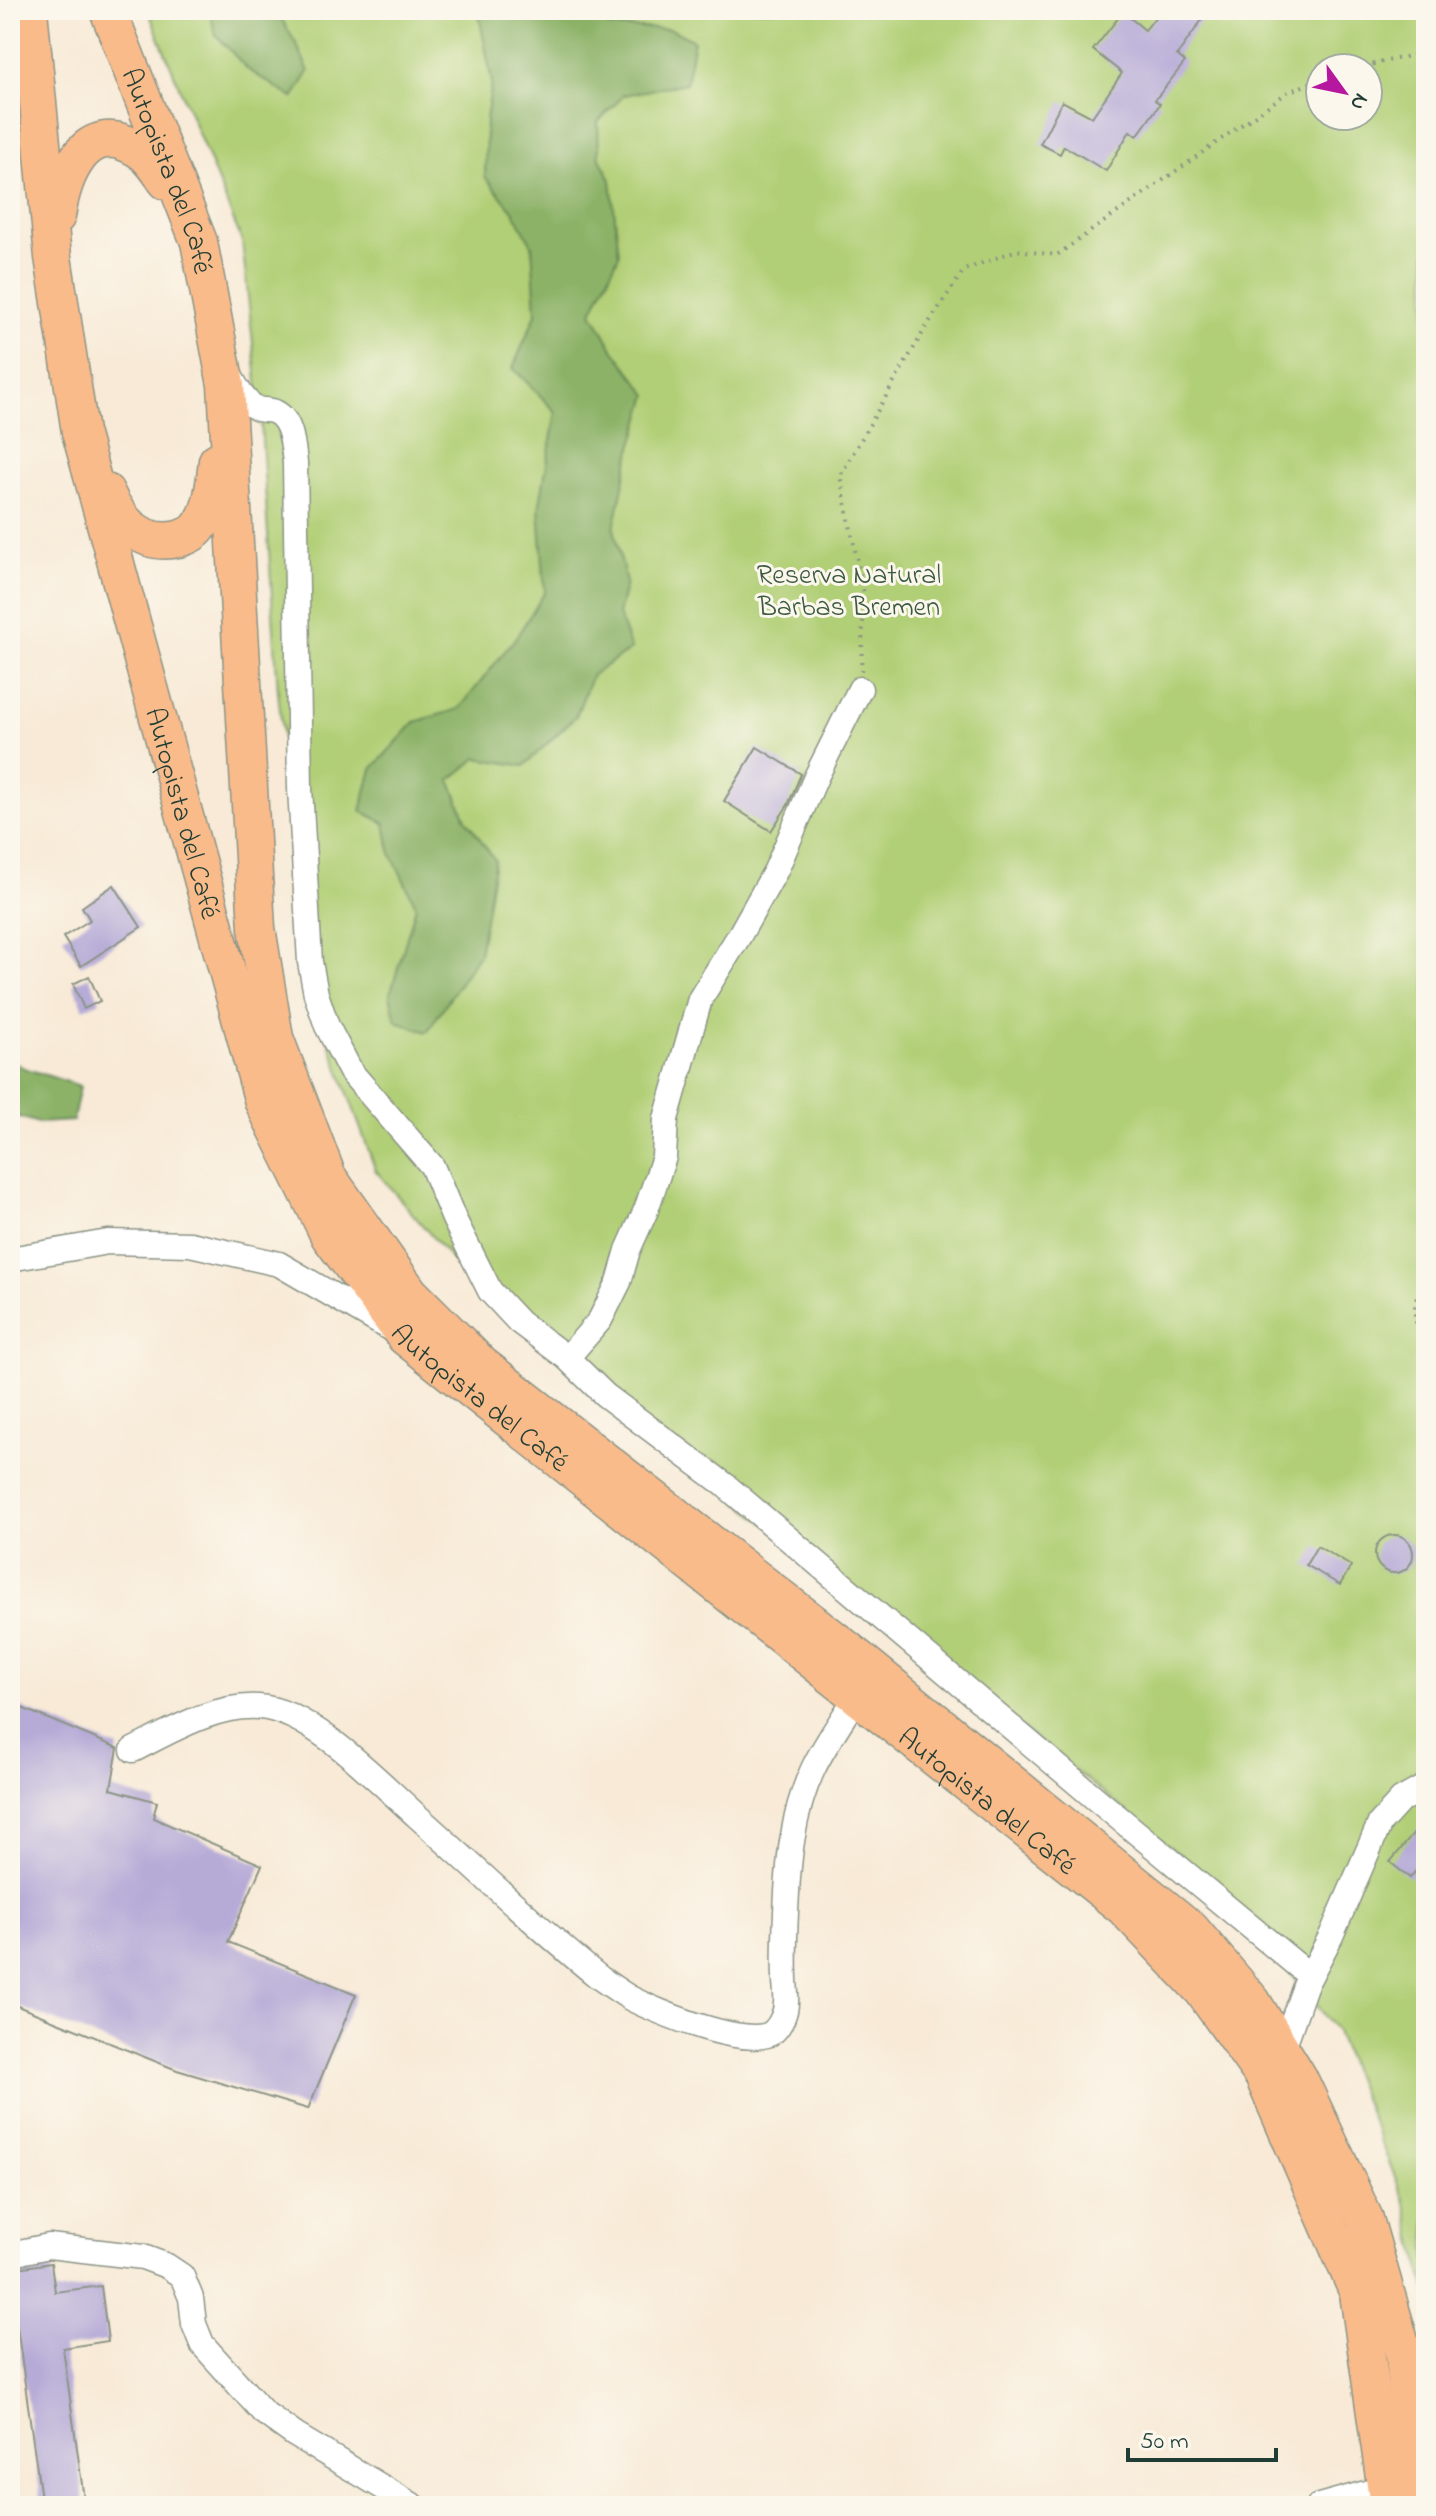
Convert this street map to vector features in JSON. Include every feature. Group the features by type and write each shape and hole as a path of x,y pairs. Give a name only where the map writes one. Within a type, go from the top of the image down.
{"highway":[{"name":"Autopista del Café","path":"29,10 53,257 80,432 263,1102 329,1236 405,1337 1124,1908 1202,1990 1263,2076 1358,2293 1388,2497"},
{"name":"Autopista del Café","path":"108,10 199,242 224,373 257,928 275,1038 328,1177 410,1293 482,1365 847,1649 1191,1929 1252,2001 1299,2078 1365,2219 1404,2355 1419,2506"},
{"path":"53,257 58,212 70,168 77,156 88,147 112,141 137,148 151,159 168,183 199,242"},
{"path":"80,432 113,507 123,522 149,538 164,541 185,537 201,525 211,502 224,373"}],"street":[{"path":"224,373 240,395 257,409 275,412 285,421 295,463 297,683 305,883 310,962 316,994 351,1072 432,1166 490,1291 519,1322 567,1358 605,1395 725,1485 1310,1976"},
{"path":"567,1358 600,1320 619,1282 628,1250 646,1210 664,1157 666,1119 700,999 776,870 816,777 860,689"},
{"path":"10,1259 108,1242 190,1244 279,1264 405,1337"},
{"path":"133,1750 214,1714 260,1707 282,1712 301,1721 356,1761 600,1978 628,1997 701,2026 738,2035 764,2037 774,2030 786,2005 786,1904 795,1825 803,1794 824,1749 857,1696"},
{"path":"1282,2051 1310,1976 1331,1936 1380,1823 1401,1800 1426,1786"},
{"path":"10,2254 49,2246 143,2257 167,2266 182,2276 191,2298 194,2324 202,2344 263,2412 295,2435 414,2506"},
{"path":"1319,2506 1388,2497"}],"path":[{"path":"1384,62 1426,52"},
{"path":"860,689 864,594 840,476 926,327 964,270 1017,250 1057,255 1288,92 1304,86"},
{"path":"1426,1285 1415,1300 1415,1315 1426,1394"}],"green space":[{"name":"Reserva Natural Barbas Bremen","path":"148,10 1426,10 1426,2290 1404,2199 1335,2029 1222,1888 489,1303 376,1171 310,989 278,692 260,409 242,241"},
{"path":"209,10 276,10 309,72 293,98 247,69 216,35"},
{"path":"478,10 597,10 609,27 671,29 694,41 686,83 624,95 598,122 599,156 611,180 619,255 592,312 613,349 648,395 630,454 614,528 626,583 618,614 631,649 592,675 576,716 524,766 477,758 450,780 466,819 495,860 479,954 427,1032 396,1021 390,995 416,906 390,851 385,823 361,811 372,769 415,722 459,709 517,636 545,592 539,509 556,412 513,368 536,314 532,245 514,212 485,177 486,119 492,82"},
{"path":"10,1060 24,1068 80,1086 73,1121 38,1123 10,1114"}],"building":[{"path":"1161,10 1209,10 1177,55 1185,62 1155,100 1160,104 1137,136 1130,131 1106,171 1064,146 1060,154 1040,144 1062,101 1092,117 1122,73 1093,50 1123,12 1145,30"},
{"path":"757,747 801,774 788,805 771,831 724,801"},
{"path":"114,885 141,927 81,966 63,937 90,920 82,907"},
{"path":"89,976 100,1001 84,1009 73,984"},
{"path":"1394,1535 1408,1540 1413,1554 1408,1568 1394,1573 1380,1568 1375,1554 1380,1540"},
{"path":"1317,1546 1351,1566 1340,1585 1306,1565"},
{"path":"10,1703 118,1748 111,1789 157,1802 153,1818 262,1865 228,1942 356,1994 308,2109 177,2070 10,2003"},
{"path":"1426,1819 1426,1859 1410,1878 1390,1862"},
{"path":"51,2263 55,2292 101,2286 108,2341 63,2348 85,2506 42,2506 10,2269"}]}
